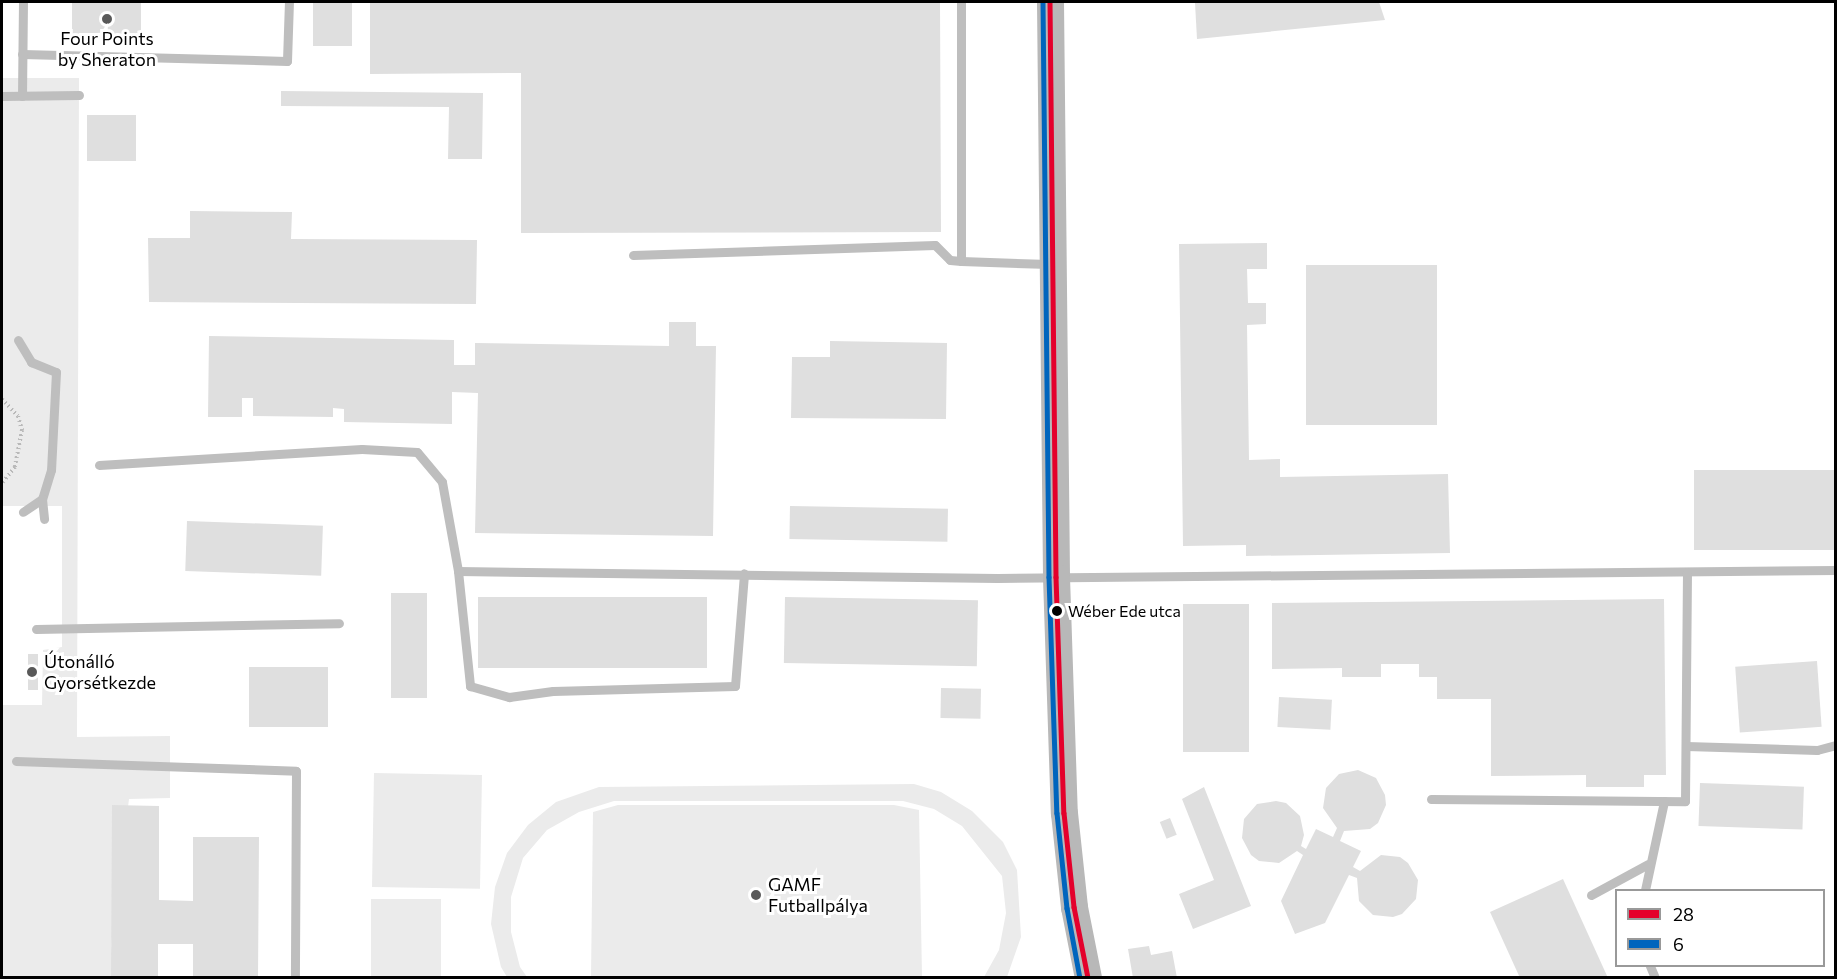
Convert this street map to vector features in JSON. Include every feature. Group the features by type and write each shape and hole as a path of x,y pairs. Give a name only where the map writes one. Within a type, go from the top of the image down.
{"street":[{"path":"1050,2 1056,577 1064,813 1074,907 1088,978"}],"lane":[{"path":"22,96 23,2"},
{"path":"22,54 287,61 289,2"},
{"path":"962,2 962,261"},
{"path":"2,96 79,95"},
{"path":"633,255 936,245 950,260 1052,265"},
{"path":"18,340 31,362 56,372 51,470 42,499 44,519"},
{"path":"99,465 362,449 417,452 442,482 459,571 470,686 509,697 553,691 735,686 744,573"},
{"path":"23,512 42,499"},
{"path":"459,571 1056,577 1836,570"},
{"path":"1431,799 1685,801 1687,572"},
{"path":"36,629 339,623"},
{"path":"1686,746 1817,750 1836,745"},
{"path":"16,761 296,771 295,978"},
{"path":"1645,889 1648,864 1664,801"},
{"path":"1591,895 1648,864"}],"path":[{"path":"2,399 18,416 22,430 15,467 2,483"}],"shaded area":[{"path":"2,78 79,78 77,737 170,736 170,798 129,799 111,945 115,977 2,977 2,705 42,705 43,650 62,647 62,506 2,506"},
{"path":"374,773 482,775 480,889 372,887"},
{"path":"914,784 941,792 972,811 1003,842 1017,870 1021,937 1007,977 984,977 999,950 1006,913 1002,876 962,826 934,809 903,801 614,801 579,812 547,830 523,858 511,897 511,932 520,967 527,977 507,977 501,967 491,924 495,887 507,853 528,825 556,802 599,787"},
{"name":"GAMF Futballpálya","path":"618,805 894,805 919,810 922,977 591,977 593,812"},
{"path":"371,899 441,899 441,977 371,977"}],"building":[{"name":"Four Points by Sheraton","path":"72,2 141,2 141,37 72,37"},
{"path":"313,2 352,2 352,46 313,46"},
{"path":"370,2 940,2 941,232 521,233 521,73 370,74"},
{"path":"1379,2 1385,20 1197,39 1195,3"},
{"path":"281,91 483,93 482,159 448,159 449,107 281,106"},
{"path":"87,115 136,115 136,161 87,161"},
{"path":"190,211 292,212 291,239 477,240 476,304 149,302 148,238 190,238"},
{"path":"1267,243 1267,269 1247,269 1248,303 1266,303 1266,324 1247,325 1249,460 1280,459 1280,477 1448,474 1450,553 1246,556 1246,545 1183,546 1179,244"},
{"path":"1306,265 1437,265 1437,425 1306,425"},
{"path":"669,322 696,322 696,346 716,346 713,536 475,533 478,393 452,392 452,424 344,422 344,409 333,408 333,417 253,416 253,398 242,398 242,417 208,417 209,336 454,340 454,365 475,365 475,343 669,346"},
{"path":"830,341 947,343 946,419 791,418 792,357 830,357"},
{"path":"1694,470 1836,470 1836,550 1694,550"},
{"path":"790,506 948,509 947,542 789,539"},
{"path":"187,521 323,526 321,576 185,571"},
{"path":"391,593 427,593 427,698 391,698"},
{"path":"478,597 707,597 707,668 478,668"},
{"path":"785,597 978,600 977,666 784,663"},
{"path":"1664,599 1666,775 1644,775 1644,787 1586,787 1586,775 1491,776 1491,699 1437,699 1437,677 1419,677 1419,664 1381,664 1381,677 1342,677 1342,668 1272,669 1272,603"},
{"path":"1183,604 1249,604 1249,752 1183,752"},
{"name":"Útonálló Gyorsétkezde","path":"28,654 38,654 38,690 28,690"},
{"path":"1817,661 1822,727 1740,733 1735,667"},
{"path":"249,667 328,667 328,727 249,727"},
{"path":"941,688 981,689 980,719 940,718"},
{"path":"1279,697 1332,700 1330,730 1277,727"},
{"path":"1358,770 1376,778 1385,795 1386,805 1378,823 1370,829 1344,831 1340,841 1361,851 1353,867 1360,871 1381,855 1400,857 1408,863 1418,880 1416,899 1402,914 1393,917 1373,915 1359,901 1357,878 1349,875 1325,923 1295,934 1281,901 1303,855 1297,851 1279,863 1259,861 1251,855 1242,838 1244,819 1257,804 1276,801 1286,803 1300,816 1304,835 1301,846 1306,849 1316,829 1333,837 1337,828 1323,808 1326,788 1339,774"},
{"path":"1700,783 1804,787 1802,830 1698,826"},
{"path":"1204,787 1251,906 1193,929 1179,894 1214,880 1182,799"},
{"path":"112,805 159,806 159,900 193,901 193,837 259,837 258,978 193,978 193,944 158,944 158,978 111,978"},
{"path":"1170,818 1177,835 1167,839 1160,822"},
{"path":"1563,879 1608,978 1520,978 1490,912"},
{"path":"1149,946 1151,955 1172,951 1177,978 1133,978 1128,949"}],"transit line":[{"name":"6","path":"1043,2 1049,577 1057,813 1067,908 1080,978"},
{"name":"28","path":"1050,2 1056,577 1064,813 1074,907 1088,978"}],"place":[{"name":"Four Points by Sheraton","path":"107,19"},
{"name":"Wéber Ede utca","path":"1057,611"},
{"name":"Útonálló Gyorsétkezde","path":"32,672"},
{"name":"GAMF Futballpálya","path":"756,895"}]}
